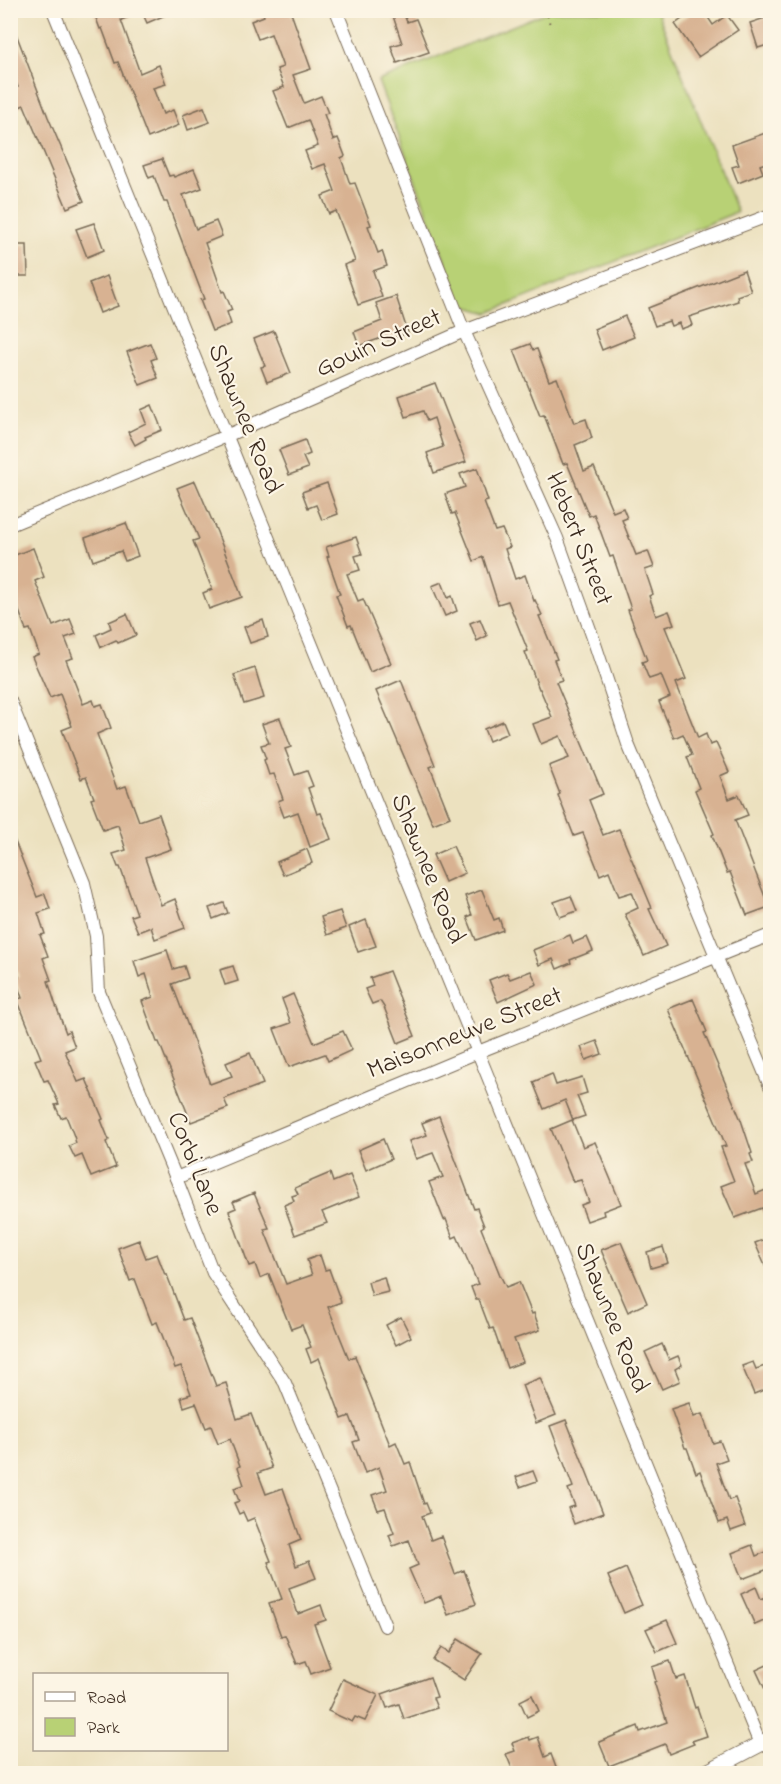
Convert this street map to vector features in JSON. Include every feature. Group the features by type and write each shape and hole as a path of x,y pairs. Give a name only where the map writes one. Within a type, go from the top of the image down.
{"street":[{"name":"Shawnee Road","path":"52,10 478,1052 765,1741"},
{"name":"Hebert Street","path":"336,10 464,331 557,538 628,744 771,1086"},
{"name":"Gouin Street","path":"10,525 226,436 464,331 771,215"},
{"name":"Corbi Lane","path":"10,701 84,883 96,936 99,992 213,1273 285,1383 385,1626"},
{"name":"Maisonneuve Street","path":"176,1178 478,1052 771,935"},
{"path":"703,1773 765,1741"}],"path":[{"path":"546,10 550,25"}],"green space":[{"path":"549,11 657,11 737,212 488,313 462,305 378,81"}],"building":[{"path":"93,10 177,10 147,23 142,12 121,20 140,73 159,65 166,84 153,88 163,114 173,110 179,125 148,138 118,62 115,63"},
{"path":"262,10 290,10 311,69 293,75 304,103 321,96 328,113 324,114 333,140 338,138 345,156 341,158 350,184 355,183 371,225 368,226 378,253 382,251 387,266 373,271 382,297 358,305 344,265 355,261 336,211 329,214 322,196 335,191 325,164 312,169 305,151 318,146 308,120 288,128 273,91 284,87 277,69 283,67 271,34 258,39 251,21 264,16"},
{"path":"391,10 402,10 407,22 416,19 429,52 397,63 391,46 402,43"},
{"path":"695,10 703,10 713,25 727,15 738,30 698,57 675,24"},
{"path":"771,16 771,44 758,48 750,23"},
{"path":"10,18 48,117 84,201 67,208 24,105 10,111 10,89 18,87 10,68"},
{"path":"204,107 210,122 188,130 183,115"},
{"path":"771,131 771,161 760,165 763,173 738,183 732,167 739,165 732,145"},
{"path":"162,159 169,176 174,177 194,169 202,188 183,195 196,229 216,221 222,236 205,243 222,292 224,291 232,310 227,312 231,324 212,331 200,300 204,299 167,202 164,202 154,176 149,178 144,165"},
{"path":"94,223 104,250 87,257 76,229"},
{"path":"10,245 27,245 28,276 10,276"},
{"path":"744,270 751,291 737,296 738,301 689,317 692,325 681,329 679,323 671,326 669,321 655,326 648,308"},
{"path":"107,276 118,306 100,313 89,283"},
{"path":"396,296 408,333 388,340 387,336 359,346 354,332 382,321 376,303"},
{"path":"625,316 634,337 602,350 594,329"},
{"path":"274,331 291,373 267,382 261,367 265,366 254,339"},
{"path":"150,343 156,358 151,360 158,378 140,385 127,352"},
{"path":"530,344 533,350 537,349 549,381 557,378 574,423 586,419 592,438 575,445 584,471 594,467 613,512 623,508 627,518 622,520 636,555 648,551 654,567 645,570 653,594 649,596 656,616 669,611 674,624 665,627 686,679 676,683 698,738 706,734 710,745 716,743 722,756 729,772 720,776 729,799 739,795 748,815 735,820 769,907 747,915 730,872 727,873 712,835 714,834 695,790 699,788 687,757 692,755 683,734 674,738 659,702 670,697 661,675 649,679 642,662 647,660 628,610 631,609 613,556 610,557 594,514 589,516 567,463 563,464 544,415 540,416 514,350"},
{"path":"435,383 466,462 434,473 427,453 443,447 434,418 427,421 423,411 406,417 399,396"},
{"path":"152,405 162,430 145,437 146,439 135,445 128,432 146,423 141,410"},
{"path":"305,440 310,454 303,457 308,468 289,475 279,450"},
{"path":"477,468 488,501 484,502 495,531 502,529 510,547 505,549 515,579 525,575 534,601 542,615 539,616 557,659 554,660 562,680 556,682 603,794 589,800 603,835 619,829 652,908 649,909 666,946 644,956 625,914 638,908 632,892 619,896 609,871 600,875 583,833 574,836 549,766 569,758 560,736 541,744 533,724 552,717 525,652 528,651 508,601 498,604 483,557 474,561 445,494 465,487 460,474"},
{"path":"195,481 242,597 209,609 203,593 212,589 193,541 199,539 177,488"},
{"path":"327,483 338,514 322,520 316,505 308,508 302,492"},
{"path":"126,523 138,556 125,561 121,551 93,561 85,538"},
{"path":"356,537 362,554 355,556 360,570 347,574 358,601 363,599 391,663 370,672 336,595 340,594 327,557 329,556 326,547"},
{"path":"33,548 44,577 35,581 53,626 70,619 76,634 65,638 73,658 66,660 83,704 93,700 95,706 102,704 111,728 97,734 117,789 126,786 139,821 159,814 171,849 145,858 161,905 175,899 185,928 155,939 151,927 138,932 131,916 137,914 113,854 126,850 118,825 103,830 91,799 94,798 86,777 81,779 62,730 72,726 60,694 50,698 32,657 39,654 30,629 26,630 18,608 10,611 10,597 16,595 10,579 10,557"},
{"path":"442,582 448,598 452,596 457,611 445,616 432,586"},
{"path":"127,614 136,635 101,647 96,635 111,628 109,622"},
{"path":"480,619 487,636 477,641 470,623"},
{"path":"263,620 268,637 250,643 244,627"},
{"path":"255,668 264,698 244,704 234,675"},
{"path":"401,680 435,765 430,767 450,817 433,824 376,691"},
{"path":"280,718 291,747 285,749 295,775 307,771 313,786 308,788 317,814 321,813 331,839 310,847 298,812 284,817 278,801 283,799 274,774 269,775 264,760 266,759 261,745 269,743 262,724"},
{"path":"503,721 508,733 489,741 484,729"},
{"path":"10,829 37,897 45,894 50,909 38,913 45,934 40,935 48,956 43,958 51,980 48,981 66,1033 69,1031 75,1047 65,1051 78,1082 86,1079 103,1119 101,1120 109,1140 106,1142 116,1167 91,1177 82,1155 75,1158 69,1146 76,1143 74,1136 66,1116 61,1118 55,1105 59,1104 48,1080 44,1081 35,1060 41,1058 17,999 22,998 15,978 19,977 10,953"},
{"path":"453,846 465,873 445,882 433,855"},
{"path":"307,849 312,863 283,875 277,862"},
{"path":"482,890 494,920 499,918 503,930 476,940 467,917 472,915 465,896"},
{"path":"571,896 577,911 560,917 554,902"},
{"path":"224,903 228,913 213,919 209,908"},
{"path":"340,911 346,928 327,935 321,917"},
{"path":"366,920 376,946 358,952 349,927"},
{"path":"570,935 573,943 587,937 593,951 570,960 571,963 557,969 553,959 539,965 533,950"},
{"path":"167,950 173,969 184,966 188,978 172,984 210,1084 232,1076 226,1063 250,1053 263,1084 224,1099 228,1108 191,1122 142,1001 153,997 146,974 139,977 134,961"},
{"path":"233,966 238,981 225,985 220,970"},
{"path":"389,971 415,1036 398,1043 384,1007 380,1001 372,1004 365,989 373,986 370,978"},
{"path":"531,971 537,984 498,1002 489,980 507,973 510,979"},
{"path":"293,994 314,1043 343,1031 352,1050 328,1061 325,1054 289,1067 274,1029 291,1023 282,999"},
{"path":"693,999 707,1032 704,1033 741,1120 752,1153 750,1154 753,1162 745,1164 756,1194 771,1188 771,1228 762,1208 735,1218 721,1186 734,1181 721,1147 726,1146 668,1009"},
{"path":"597,1041 602,1054 586,1060 581,1047"},
{"path":"552,1074 556,1085 582,1077 587,1093 577,1096 585,1116 573,1120 565,1100 544,1109 533,1082"},
{"path":"439,1116 474,1209 477,1208 484,1226 481,1228 500,1275 506,1287 519,1282 540,1330 514,1339 523,1362 507,1368 493,1328 490,1329 479,1300 476,1300 471,1287 478,1284 457,1236 453,1238 446,1219 444,1220 429,1182 443,1177 433,1153 416,1159 409,1141 427,1135 422,1123"},
{"path":"572,1120 583,1147 595,1142 621,1204 603,1211 604,1215 587,1221 581,1205 589,1202 581,1180 573,1182 551,1129"},
{"path":"383,1139 391,1159 366,1170 358,1150"},
{"path":"330,1173 333,1182 350,1175 359,1197 322,1212 327,1223 295,1235 284,1205 294,1201 292,1196 298,1194 295,1188"},
{"path":"254,1193 269,1228 264,1229 286,1284 312,1275 307,1260 320,1255 325,1270 329,1269 341,1302 328,1307 349,1359 355,1356 390,1445 396,1442 405,1464 410,1462 424,1504 426,1503 430,1513 422,1516 431,1540 441,1536 455,1574 464,1570 476,1604 448,1615 441,1596 424,1603 409,1569 418,1565 409,1540 393,1546 389,1535 394,1533 385,1508 378,1510 372,1495 387,1490 379,1467 365,1473 353,1442 359,1440 350,1416 342,1419 319,1358 311,1362 306,1349 311,1347 302,1325 291,1329 269,1274 260,1278 255,1264 249,1266 229,1211 236,1208 233,1202"},
{"path":"771,1237 771,1279 755,1243"},
{"path":"139,1240 146,1258 157,1254 184,1320 190,1318 216,1386 226,1383 237,1419 251,1414 272,1468 258,1473 266,1494 283,1488 301,1540 289,1545 296,1566 309,1561 316,1578 289,1588 298,1614 321,1605 326,1620 314,1624 330,1667 311,1674 306,1661 297,1664 285,1635 281,1636 269,1603 282,1599 268,1562 271,1561 254,1518 247,1521 243,1512 239,1514 234,1503 239,1501 234,1488 244,1485 230,1439 218,1444 211,1426 206,1428 196,1403 184,1407 181,1397 191,1394 181,1366 175,1368 157,1322 152,1324 135,1279 130,1281 118,1248"},
{"path":"621,1242 647,1303 628,1312 601,1250"},
{"path":"663,1247 668,1263 651,1268 647,1252"},
{"path":"384,1277 388,1292 372,1296 368,1282"},
{"path":"401,1317 411,1337 396,1345 386,1325"},
{"path":"662,1344 669,1360 678,1356 682,1365 675,1369 680,1381 662,1389 645,1352"},
{"path":"753,1362 756,1369 771,1364 771,1387 754,1394 742,1366"},
{"path":"540,1378 556,1415 536,1423 522,1385"},
{"path":"689,1403 694,1417 702,1414 713,1443 720,1441 727,1459 716,1463 729,1500 735,1498 745,1526 731,1531 727,1520 719,1523 700,1471 696,1473 671,1409"},
{"path":"566,1420 603,1513 574,1524 568,1508 575,1506 568,1489 573,1487 550,1426"},
{"path":"533,1471 537,1481 520,1487 516,1477"},
{"path":"752,1545 756,1556 771,1550 771,1568 742,1579 732,1553"},
{"path":"626,1568 642,1605 624,1613 608,1576"},
{"path":"756,1587 761,1599 771,1595 771,1618 755,1625 741,1594"},
{"path":"667,1620 677,1643 657,1652 646,1629"},
{"path":"458,1639 482,1654 464,1680 433,1660 441,1648 449,1653"},
{"path":"670,1661 676,1679 685,1676 707,1736 692,1741 694,1744 669,1754 665,1744 609,1766 599,1742 638,1726 640,1732 667,1722 654,1682 656,1681 652,1667"},
{"path":"767,1665 771,1672 771,1702 756,1670"},
{"path":"430,1677 437,1697 433,1698 437,1708 404,1719 399,1704 387,1708 382,1694"},
{"path":"343,1679 378,1695 365,1721 355,1717 352,1722 328,1711"},
{"path":"532,1695 539,1711 527,1717 520,1701"},
{"path":"529,1737 530,1740 538,1737 545,1757 551,1754 558,1773 514,1773 506,1754 515,1751 512,1743"}]}
